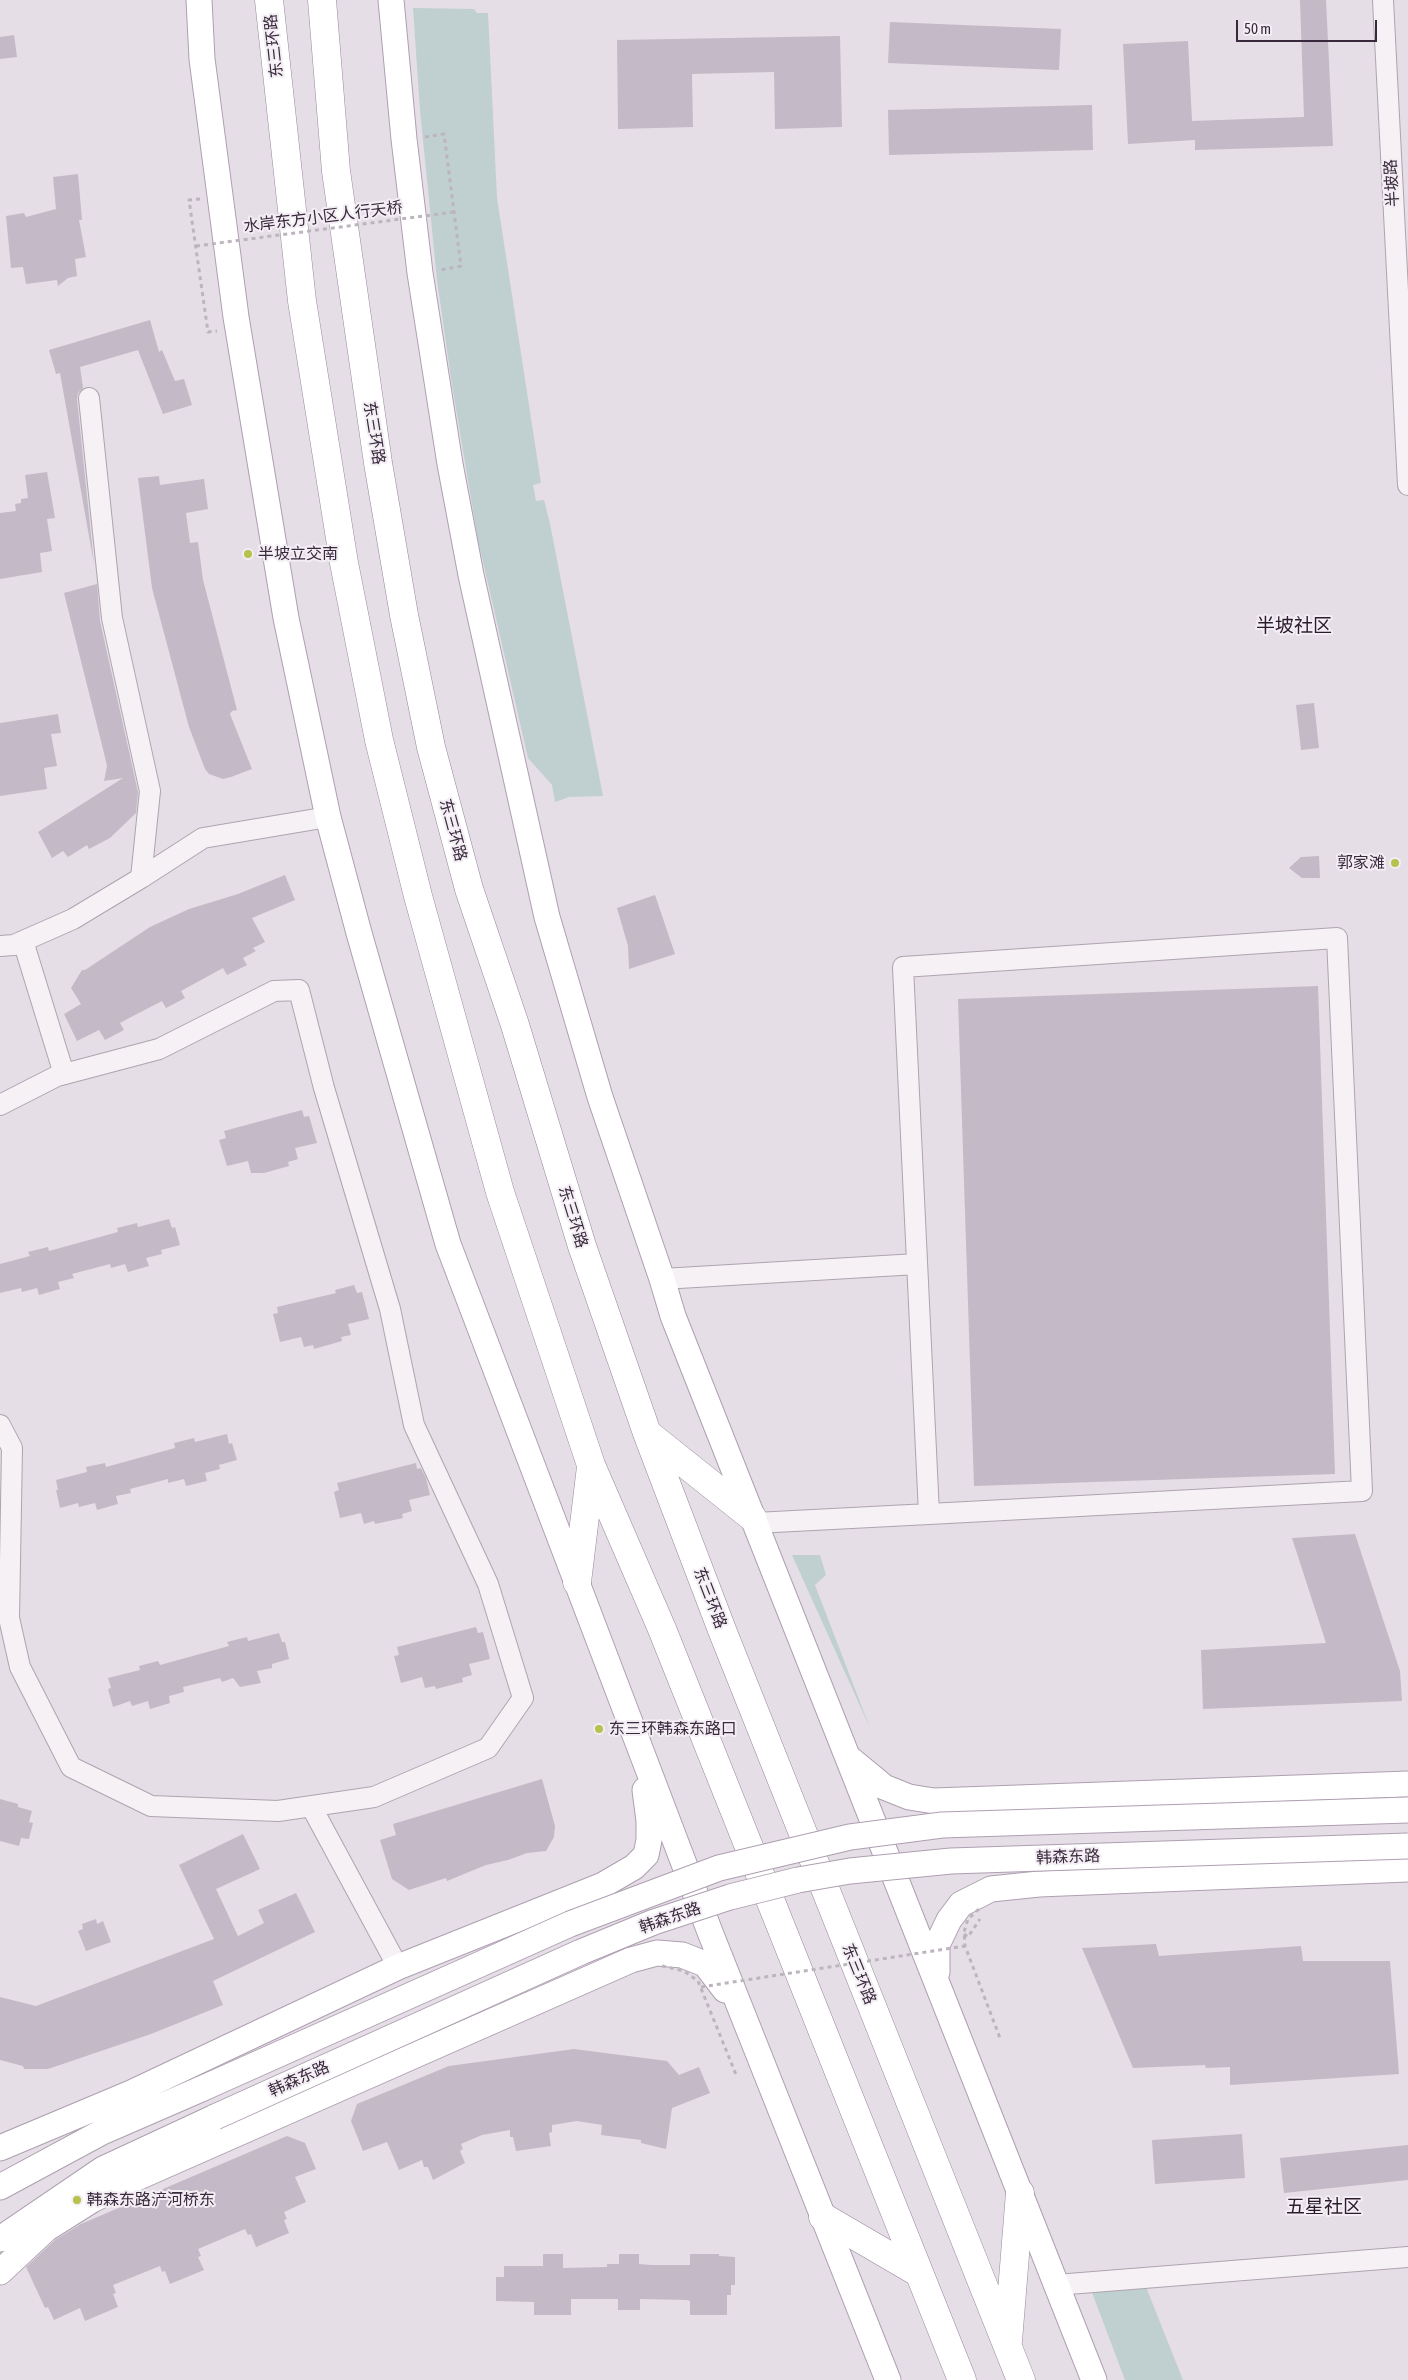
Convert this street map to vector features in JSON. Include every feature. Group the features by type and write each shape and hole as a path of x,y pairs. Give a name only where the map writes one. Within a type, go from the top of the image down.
{"highway":[{"name":"东三环路","path":"269,0 302,301 344,563 379,740 418,896 500,1192 591,1465 662,1629 962,2380"},
{"name":"东三环路","path":"322,0 336,171 378,463 404,615 431,747 468,889 515,1025 582,1246 647,1433 722,1630 1021,2380"},
{"path":"647,1433 754,1520"},
{"path":"577,1582 591,1465"},
{"path":"1008,2347 1020,2193"},
{"path":"823,2217 919,2273"}],"main road":[{"path":"199,0 202,59 239,337 286,618 328,817 359,933 448,1244 746,2024 888,2380"},
{"path":"391,0 404,139 420,273 450,464 471,575 547,917 600,1097 673,1316 1094,2380"},
{"path":"0,2148 42,2132 131,2093 398,1967 603,1885 634,1867 646,1855 649,1840 649,1821 638,1743"},
{"path":"846,1755 864,1773 884,1787 909,1796 934,1801 1408,1784"},
{"name":"韩森东路","path":"0,2187 102,2132 570,1924 719,1868 840,1839 942,1825 1408,1810"},
{"name":"韩森东路","path":"0,2240 103,2169 580,1952 645,1926 730,1897 798,1880 858,1870 951,1861 1408,1846"},
{"path":"936,1980 937,1945 947,1924 961,1904 991,1889 1039,1884 1408,1869"},
{"path":"0,2272 46,2229 100,2196 141,2176 631,1960 657,1953 682,1955 705,1964 720,1982 746,2024"}],"street":[{"name":"半坡路","path":"1383,0 1408,485"},
{"path":"89,398 112,618 150,791 141,878"},
{"path":"0,946 23,941 73,919 203,838 328,817"},
{"path":"754,1520 928,1514 1362,1491 1337,938 903,967 928,1514"},
{"path":"23,941 64,1074"},
{"path":"0,1104 64,1074 159,1049 274,991 299,990 324,1088 390,1309 414,1425 488,1584 523,1698 488,1748 374,1797 278,1811 151,1806 71,1767 20,1667 9,1618 12,1448 0,1425"},
{"path":"662,1279 917,1264"},
{"path":"311,1806 398,1967"},
{"path":"42,2132 102,2132 131,2093"},
{"path":"1056,2285 1408,2257"}],"path":[{"path":"444,134 461,266"},
{"path":"189,200 208,332"},
{"name":"水岸东方小区人行天桥","path":"196,246 454,212"},
{"path":"979,1909 968,1919 964,1932 965,1946 1000,2038"},
{"path":"701,1988 965,1946"},
{"path":"662,1966 684,1971 693,1976 701,1988 737,2077"}],"shaded area":[{"path":"413,8 474,9 477,13 488,13 497,198 541,483 533,485 536,501 544,500 550,524 603,796 569,797 555,802 552,785 528,758 478,540 452,385 437,280 420,110"},
{"path":"792,1555 820,1555 826,1575 815,1585 870,1728"},
{"path":"1146,2287 1183,2380 1125,2380 1091,2290"}],"building":[{"path":"1300,0 1326,0 1333,146 1195,150 1195,140 1128,144 1123,44 1188,41 1192,121 1304,117"},
{"path":"890,22 1061,29 1059,70 888,63"},
{"path":"14,35 17,57 0,59 0,37"},
{"path":"840,36 842,127 775,129 774,72 692,74 693,127 618,129 617,40"},
{"path":"1092,105 1093,150 889,155 888,110"},
{"path":"78,174 82,220 79,220 86,257 75,259 77,276 68,278 58,286 57,280 26,284 23,267 11,268 6,216 24,213 26,217 56,209 53,177"},
{"path":"150,320 159,352 162,350 175,381 184,379 192,405 163,414 138,350 80,367 83,388 78,393 77,399 94,564 60,373 56,374 49,350"},
{"path":"47,472 55,518 47,519 52,551 40,553 42,572 0,579 0,513 16,511 15,504 21,503 21,499 28,498 25,475"},
{"path":"159,476 160,485 204,479 208,509 186,513 190,543 198,542 203,580 237,710 232,711 230,714 252,769 223,779 209,774 205,769 189,727 152,588 138,478"},
{"path":"97,584 100,621 138,792 136,813 110,838 89,849 87,845 68,857 63,851 52,858 38,832 123,778 104,781 107,766 64,593"},
{"path":"1314,703 1319,748 1301,750 1296,705"},
{"path":"58,714 61,733 51,734 57,766 44,768 47,789 0,796 0,723"},
{"path":"1319,856 1320,878 1302,878 1289,868 1301,857"},
{"path":"285,875 295,900 252,918 265,942 253,948 256,951 243,958 247,965 227,975 223,968 181,991 185,998 166,1008 162,1001 120,1023 124,1030 105,1040 99,1030 77,1041 64,1014 81,1004 71,988 82,970 85,970 150,927 189,909 238,894"},
{"path":"655,895 675,954 629,969 628,946 617,908"},
{"path":"1318,986 1335,1474 974,1486 958,999"},
{"path":"302,1110 304,1117 309,1116 317,1143 295,1148 298,1159 288,1162 289,1166 264,1173 251,1173 248,1161 227,1166 219,1140 226,1138 224,1131"},
{"path":"169,1219 172,1228 175,1227 180,1245 161,1250 162,1254 146,1258 149,1266 128,1272 125,1264 111,1268 110,1264 72,1274 74,1278 58,1282 60,1289 39,1295 37,1288 22,1292 21,1288 0,1293 0,1264 30,1256 28,1252 48,1247 49,1251 118,1232 117,1228 137,1223 138,1227"},
{"path":"354,1285 357,1293 362,1292 369,1319 348,1324 351,1335 341,1337 342,1341 314,1349 313,1345 304,1347 301,1337 280,1342 273,1314 278,1313 277,1307 336,1293 335,1290"},
{"path":"227,1434 229,1444 232,1443 237,1460 219,1465 220,1469 205,1473 207,1481 186,1486 184,1479 168,1483 168,1479 130,1489 131,1493 116,1496 118,1504 97,1510 95,1503 79,1507 78,1503 60,1508 56,1480 87,1472 86,1467 105,1463 106,1467 175,1448 174,1443 194,1438 195,1442"},
{"path":"416,1463 417,1469 421,1468 426,1478 430,1495 409,1500 412,1511 402,1514 403,1518 375,1524 374,1521 364,1524 361,1513 340,1518 334,1492 339,1490 337,1483"},
{"path":"1355,1534 1400,1671 1402,1701 1203,1709 1201,1650 1326,1643 1292,1538"},
{"path":"476,1627 478,1633 483,1632 490,1659 469,1664 472,1675 462,1678 463,1682 436,1689 435,1686 425,1688 422,1677 401,1683 394,1656 399,1655 397,1647"},
{"path":"279,1633 282,1642 285,1642 289,1659 272,1664 272,1668 257,1671 261,1683 240,1687 233,1678 222,1682 220,1678 183,1687 184,1692 169,1696 170,1703 150,1709 148,1701 132,1706 130,1701 113,1707 108,1689 111,1688 108,1678 140,1670 139,1666 158,1661 160,1665 229,1646 227,1642 247,1637 248,1641"},
{"path":"542,1779 555,1826 554,1837 546,1851 527,1853 486,1865 447,1881 446,1878 409,1890 392,1879 380,1840 396,1835 393,1824"},
{"path":"0,1799 18,1804 18,1807 32,1811 29,1822 33,1823 29,1839 21,1838 19,1846 0,1841"},
{"path":"243,1834 260,1869 216,1889 238,1936 264,1923 258,1910 296,1893 315,1932 213,1981 223,2005 151,2034 48,2069 24,2069 23,2066 0,2060 0,1997 36,2006 214,1939 179,1865"},
{"path":"96,1919 97,1924 103,1921 111,1942 86,1951 78,1931 83,1929 82,1924"},
{"path":"1156,1944 1159,1956 1301,1946 1303,1961 1390,1961 1399,2074 1230,2085 1230,2067 1206,2068 1205,2065 1133,2068 1082,1948"},
{"path":"574,2049 667,2061 679,2075 699,2067 710,2093 672,2108 666,2149 641,2143 641,2140 601,2135 602,2125 577,2121 552,2125 552,2132 549,2133 551,2146 516,2151 513,2137 510,2137 510,2130 482,2135 461,2144 463,2149 460,2151 465,2163 433,2180 428,2167 424,2167 422,2160 399,2170 387,2142 363,2151 351,2121 357,2104 449,2066"},
{"path":"1242,2134 1245,2178 1155,2184 1152,2140"},
{"path":"287,2136 305,2143 316,2169 295,2177 306,2202 284,2212 287,2219 284,2220 289,2233 256,2247 251,2234 248,2235 245,2229 198,2249 201,2256 198,2257 204,2270 170,2284 165,2271 162,2272 160,2266 113,2285 116,2293 113,2294 118,2307 85,2321 80,2308 54,2320 48,2307 45,2308 26,2267 55,2240 81,2224"},
{"path":"1408,2145 1408,2180 1284,2193 1280,2158"},
{"path":"543,2254 563,2254 563,2268 607,2267 607,2264 619,2264 619,2254 639,2254 639,2264 690,2265 690,2254 719,2254 719,2256 735,2257 735,2285 731,2285 731,2295 727,2295 727,2315 690,2315 690,2301 687,2300 640,2299 640,2310 618,2310 618,2299 571,2299 571,2315 534,2315 534,2302 496,2301 496,2277 504,2277 504,2266 543,2266"}],"place":[{"name":"半坡立交南","path":"248,554"},
{"name":"郭家滩","path":"1395,863"},
{"name":"东三环韩森东路口","path":"599,1729"},
{"name":"韩森东路浐河桥东","path":"77,2200"}],"district":[{"name":"半坡社区","path":"1294,626"},
{"name":"五星社区","path":"1324,2207"}]}
